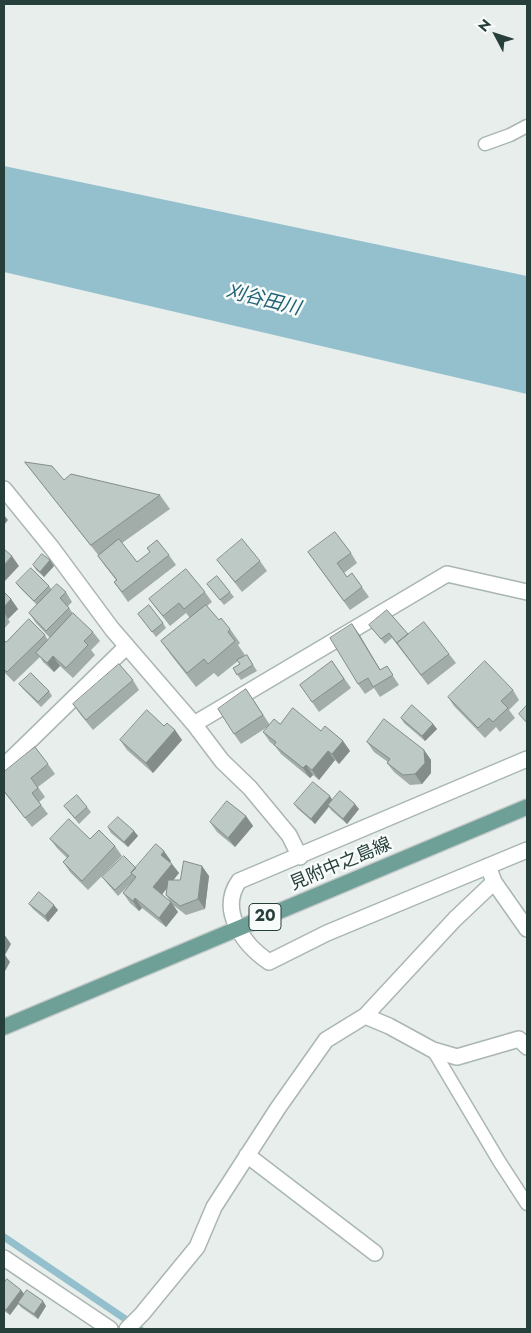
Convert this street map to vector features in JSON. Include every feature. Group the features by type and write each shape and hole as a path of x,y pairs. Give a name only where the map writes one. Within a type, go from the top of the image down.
{"main road":[{"name":"見附中之島線","path":"4,1028 527,807"}],"street":[{"path":"4,489 52,548 112,629 194,724 222,761 250,788 289,835 300,857"},
{"path":"194,724 447,574 527,592"},
{"path":"4,766 127,646"},
{"path":"527,759 300,857 239,881 233,890 231,903 236,929 258,954 269,962 327,933 527,850"},
{"path":"488,866 494,882 527,929"},
{"path":"127,1329 142,1314 196,1247 214,1207 247,1155 326,1040 365,1016 455,919 494,882"},
{"path":"365,1016 389,1026 433,1050 457,1057 519,1039 527,1047"},
{"path":"247,1155 375,1253"},
{"path":"4,1258 110,1329"}],"lane":[{"path":"485,144 510,135 527,126"},
{"path":"433,1050 527,1204"}],"water":[{"name":"刈谷田川","path":"4,166 527,276 527,394 4,272"}],"building":[{"path":"25,462 52,466 64,480 71,474 160,495 91,545"},
{"path":"335,532 351,553 337,563 347,577 352,573 362,587 344,601 308,552"},
{"path":"119,539 137,562 150,552 147,548 157,540 169,555 122,592 114,582 117,580 98,556"},
{"path":"242,539 260,561 235,582 217,560"},
{"path":"4,549 12,556 4,565"},
{"path":"42,554 50,560 40,572 33,565"},
{"path":"31,568 49,586 34,601 16,583"},
{"path":"186,569 205,592 184,609 179,603 163,616 149,599"},
{"path":"217,576 230,592 220,600 207,584"},
{"path":"57,584 66,592 60,598 69,608 46,631 29,613"},
{"path":"4,592 11,599 4,607"},
{"path":"149,605 163,623 152,632 138,614"},
{"path":"206,605 230,629 228,632 235,641 208,664 204,659 187,673 161,641"},
{"path":"387,610 408,634 397,643 389,633 381,639 369,625"},
{"path":"73,613 93,632 84,641 88,645 66,668 53,656 47,663 36,653"},
{"path":"29,619 45,635 7,672 4,669 4,640 6,642"},
{"path":"424,622 449,654 421,675 397,643"},
{"path":"352,624 380,670 387,666 393,675 373,687 368,678 358,684 330,638"},
{"path":"247,655 253,665 237,675 233,668 240,664 237,660"},
{"path":"332,661 344,679 312,702 300,685"},
{"path":"485,661 513,690 501,701 508,708 493,722 489,718 478,728 448,697"},
{"path":"119,664 133,680 86,720 73,704"},
{"path":"31,673 49,691 38,702 19,684"},
{"path":"246,689 263,715 234,734 218,709"},
{"path":"412,705 433,724 422,736 401,718"},
{"path":"527,705 527,723 519,714"},
{"path":"293,708 321,731 325,726 343,741 332,754 328,751 312,770 306,765 303,768 274,745 276,742 263,732 274,719 280,724"},
{"path":"147,710 164,726 167,723 175,730 146,763 120,740"},
{"path":"384,719 424,750 425,763 415,774 403,775 387,763 390,759 367,742"},
{"path":"35,747 48,764 31,778 38,788 32,793 41,805 25,818 4,791 4,772"},
{"path":"313,782 330,796 311,819 294,804"},
{"path":"340,791 355,804 343,819 328,805"},
{"path":"77,795 87,807 75,818 64,806"},
{"path":"227,801 246,816 228,838 210,822"},
{"path":"118,817 134,831 124,842 108,827"},
{"path":"69,819 90,839 99,830 115,846 82,881 63,862 69,856 50,839"},
{"path":"156,844 164,851 161,855 172,864 153,887 171,902 159,918 135,898 133,901 123,893 136,877 131,873"},
{"path":"124,856 136,868 115,890 102,877"},
{"path":"184,861 202,866 198,899 180,906 166,895 168,880 180,880"},
{"path":"39,892 54,905 45,916 29,904"},
{"path":"7,1279 21,1290 6,1310 4,1308 4,1283"},
{"path":"27,1290 43,1301 34,1314 18,1303"}],"waterway":[{"path":"4,1237 140,1329"}]}
